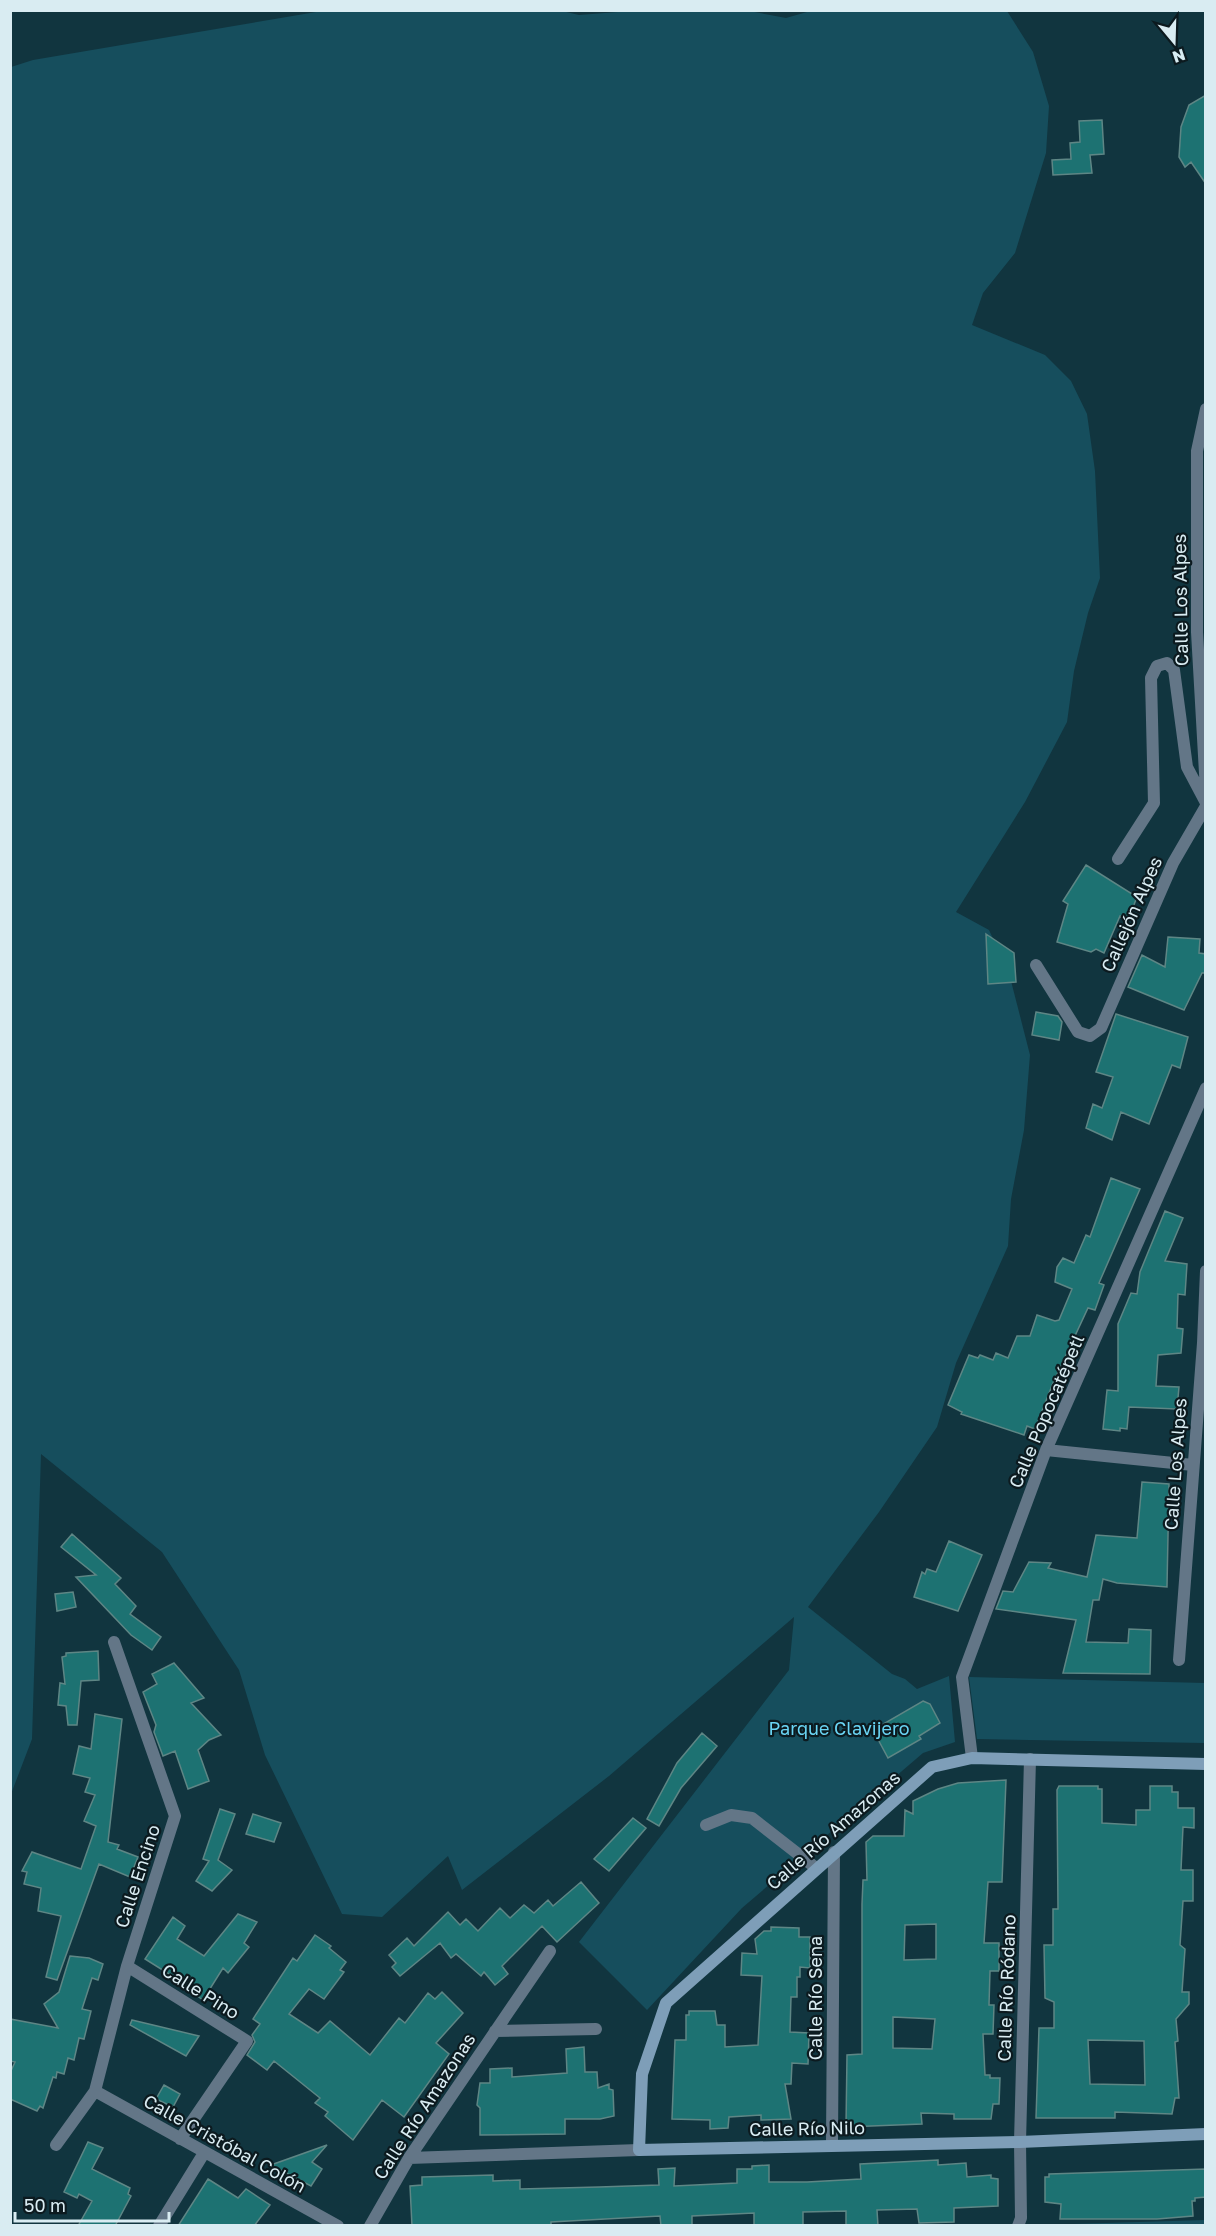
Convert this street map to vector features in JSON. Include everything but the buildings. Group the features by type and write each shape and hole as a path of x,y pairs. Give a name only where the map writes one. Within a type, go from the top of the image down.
{"street":[{"name":"Calle Los Alpes","path":"1206,409 1197,451 1197,632 1206,791"},
{"path":"1118,859 1154,803 1151,678 1157,666 1167,663 1173,670 1187,767 1206,805"},
{"name":"Callejón Alpes","path":"1036,965 1078,1032 1090,1036 1101,1028 1173,863 1206,805"},
{"name":"Calle Popocatépetl","path":"972,1758 962,1677 1046,1450 1206,1088"},
{"name":"Calle Los Alpes","path":"1179,1660 1204,1343 1206,1271"},
{"path":"1046,1450 1193,1465"},
{"name":"Calle Encino","path":"95,2091 127,1966 176,1816 114,1642"},
{"name":"Calle Río Amazonas","path":"639,2150 642,2074 666,2003 932,1767 972,1758 1206,1764"},
{"name":"Calle Río Ródano","path":"1020,2222 1030,1759"},
{"path":"706,1825 731,1815 752,1818 816,1868"},
{"name":"Calle Río Sena","path":"832,2144 834,1852"},
{"path":"495,2031 550,1951"},
{"name":"Calle Pino","path":"127,1966 247,2041 180,2139"},
{"name":"Calle Río Amazonas","path":"370,2226 409,2157 495,2031 596,2029"},
{"path":"57,2145 95,2091"},
{"name":"Calle Cristóbal Colón","path":"95,2091 338,2226"},
{"name":"Calle Río Nilo","path":"409,2157 832,2144 1020,2142 1206,2134"},
{"path":"159,2226 204,2153"}],"green space":[{"name":"Parque Clavijero","path":"558,10 579,15 644,10 744,10 786,18 814,10 1007,11 1033,52 1049,106 1046,153 1015,253 983,293 972,325 1045,355 1071,381 1087,414 1095,471 1100,578 1088,613 1074,671 1067,722 1025,802 956,912 989,930 1009,973 1030,1055 1024,1130 1011,1199 1008,1246 956,1363 937,1427 879,1512 808,1607 892,1674 905,1679 917,1689 949,1676 955,1742 923,1753 742,1908 647,2010 579,1942 789,1670 794,1617 609,1776 462,1890 448,1856 382,1917 342,1914 265,1755 239,1670 162,1552 41,1454 32,1739 11,1794 11,67 33,60 322,11"},
{"path":"969,1677 1205,1683 1205,1743 977,1739"},
{"path":"1205,2220 1205,2226 1039,2225"}]}
